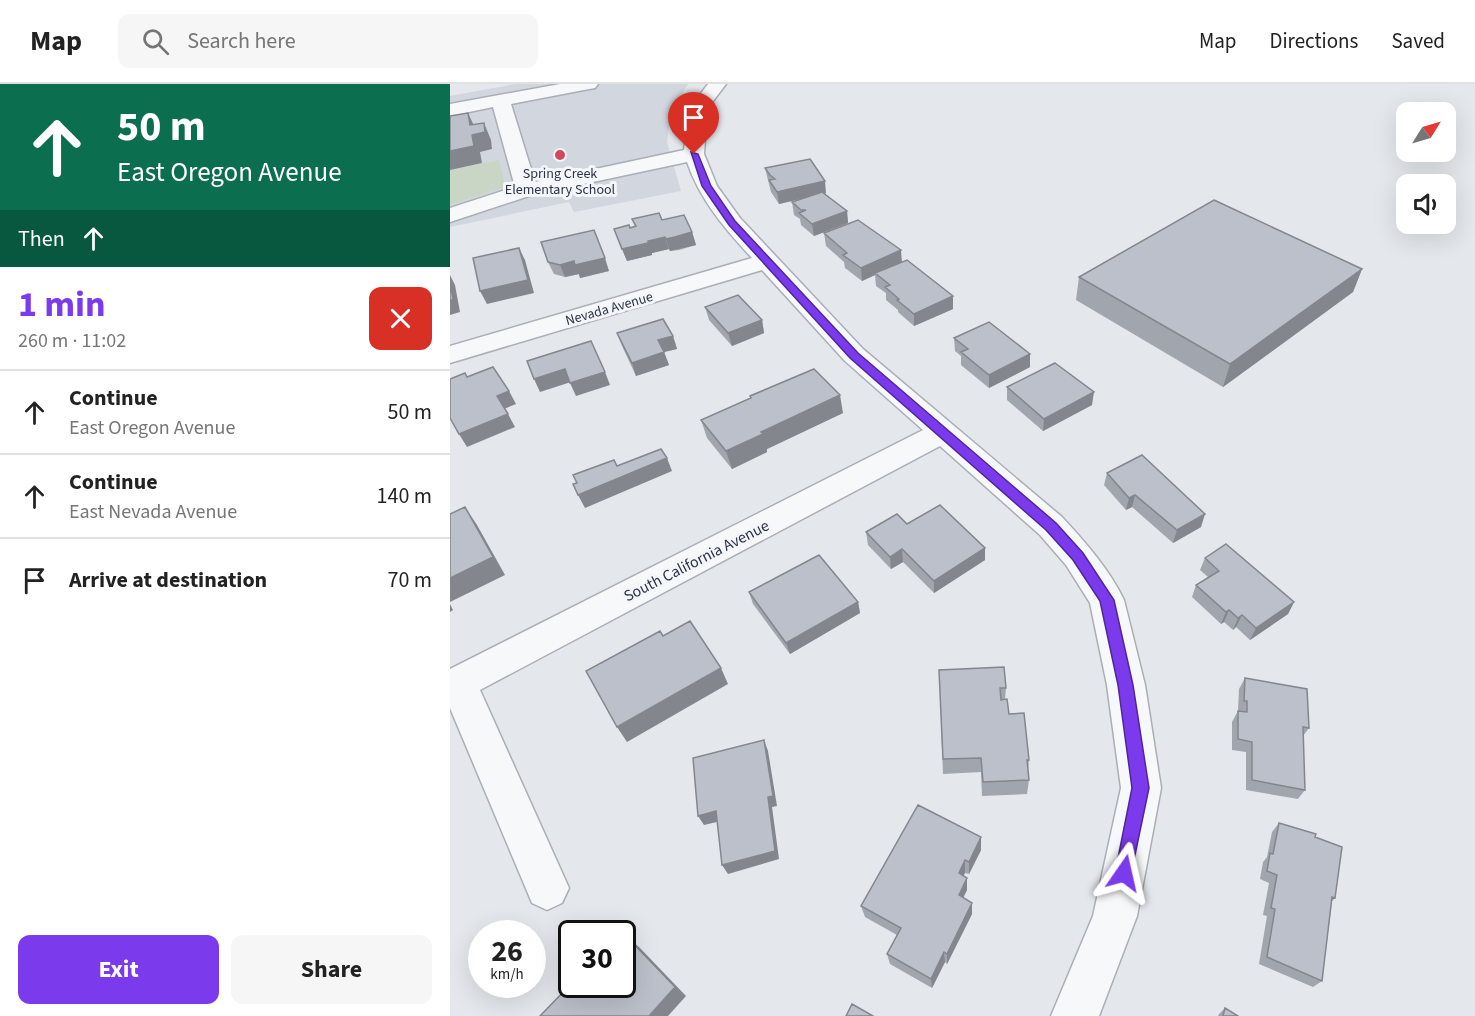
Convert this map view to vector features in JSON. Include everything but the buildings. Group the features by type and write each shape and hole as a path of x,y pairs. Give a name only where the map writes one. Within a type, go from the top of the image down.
{"street":[{"path":"450,110 589,84"},
{"path":"711,90 698,109 694,154 706,186 722,209 854,355 1051,526 1078,556 1107,600 1126,685 1141,788 1115,915 1075,1016"},
{"path":"501,101 527,189"},
{"path":"450,215 527,189 694,154"},
{"name":"Nevada Avenue","path":"450,355 768,261"},
{"name":"South California Avenue","path":"454,685 942,433"},
{"path":"454,685 548,888"}],"shaded area":[{"name":"Spring Creek Elementary School","path":"515,84 688,84 671,111 667,142 681,191 574,212 569,202 450,227 450,96"}],"green space":[{"path":"499,160 505,187 450,205 450,170"}],"place":[{"name":"Spring Creek Elementary School","path":"560,155"}],"route":[{"path":"694,154 706,186 732,223 854,355 1051,526 1078,556 1107,600 1126,685 1141,788 1124,873"}]}
